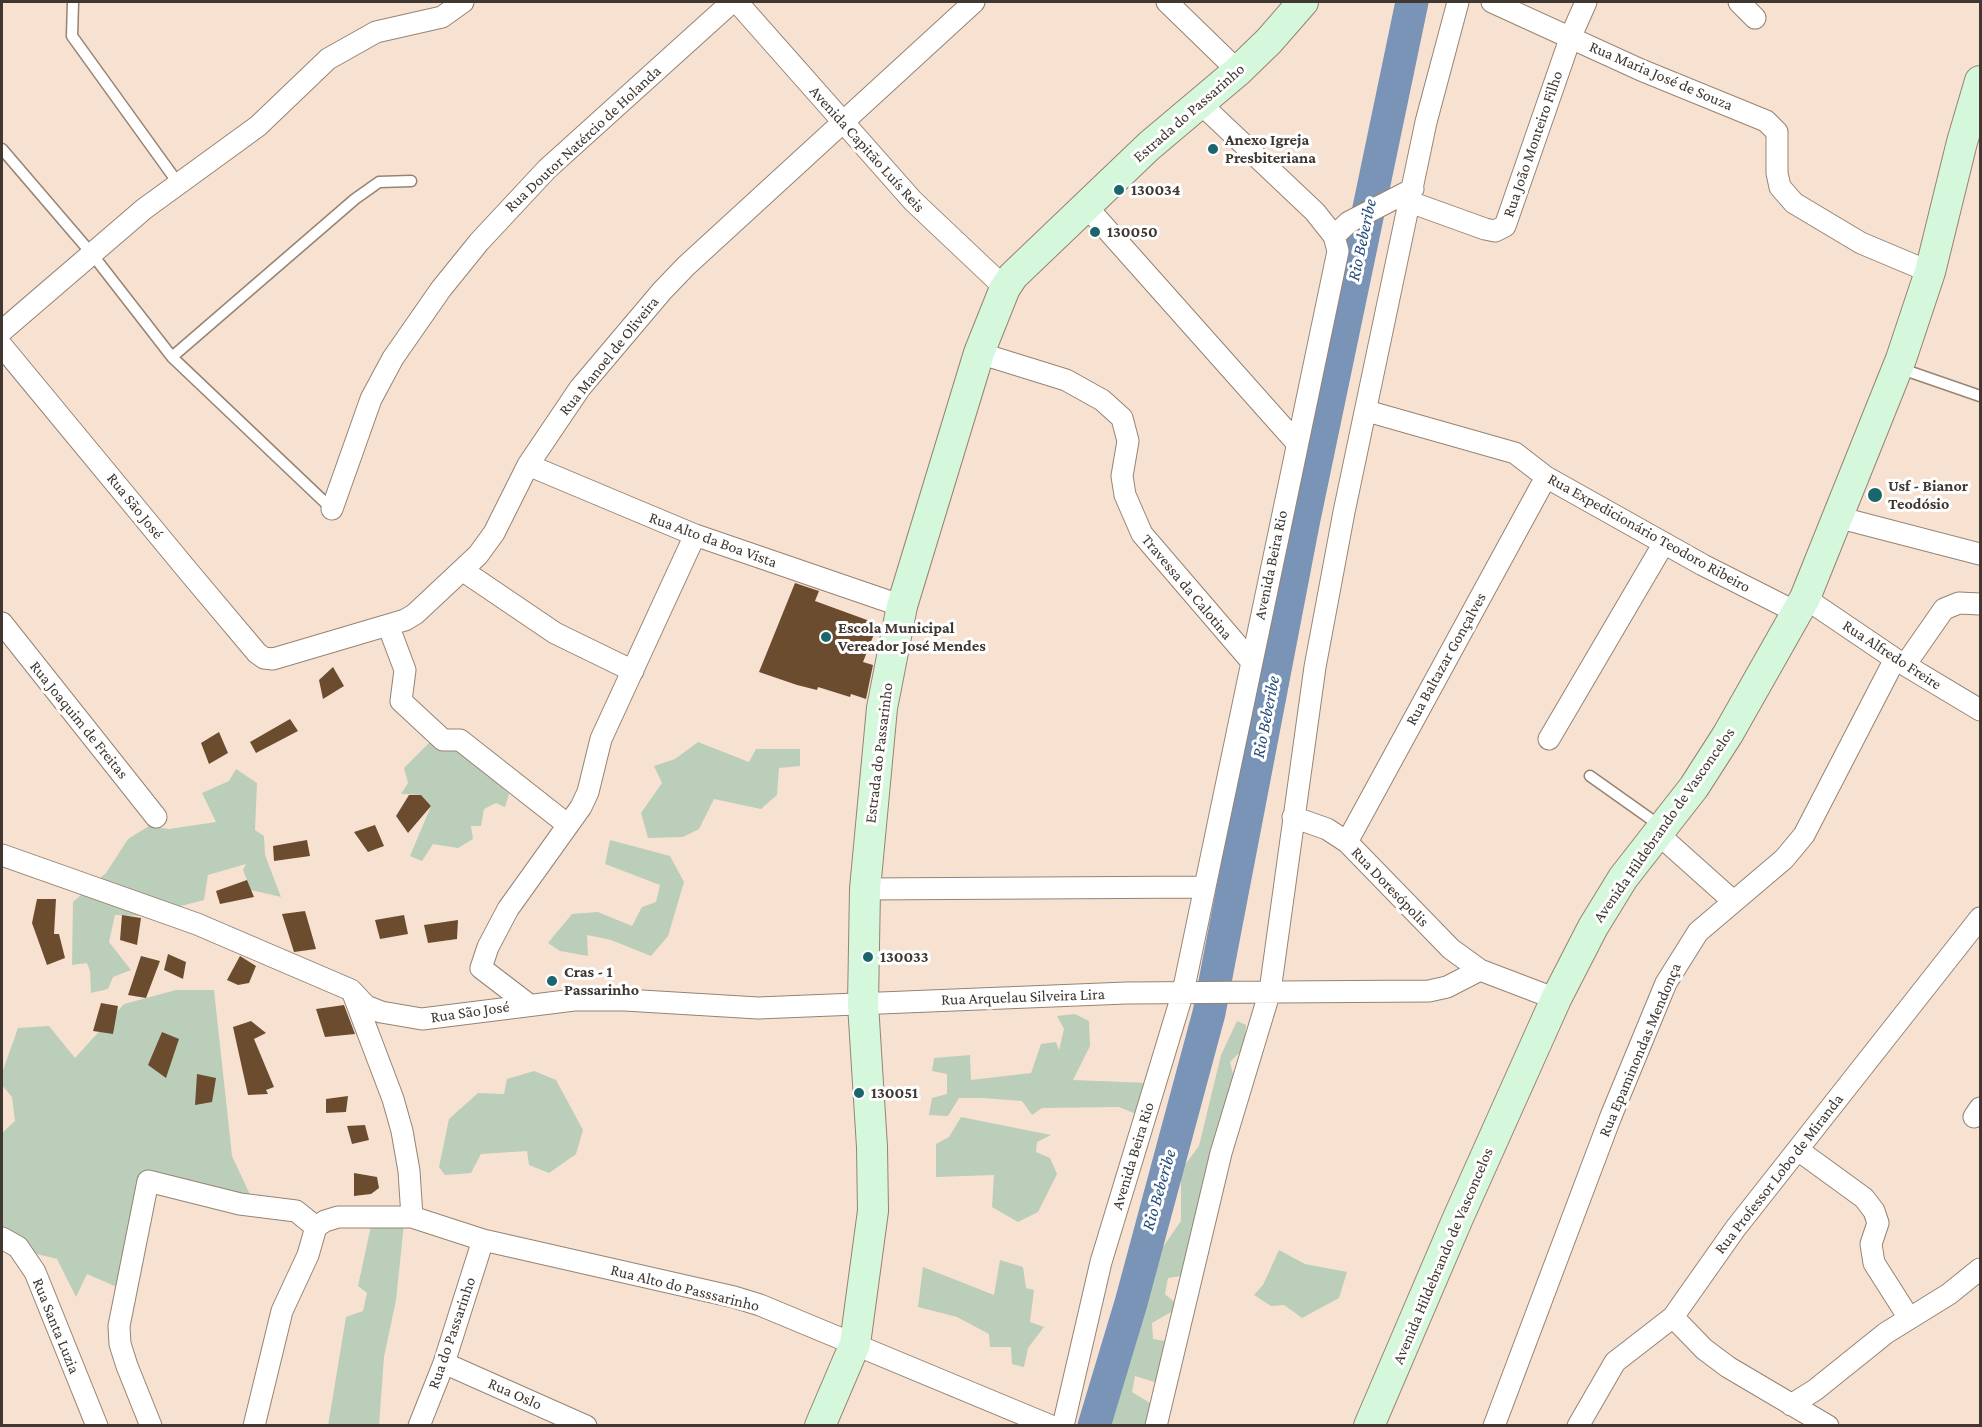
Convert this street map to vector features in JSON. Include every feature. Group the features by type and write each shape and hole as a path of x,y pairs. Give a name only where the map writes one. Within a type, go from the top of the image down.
{"street":[{"path":"2,332 178,183 258,126 328,59 376,32 442,17 463,2"},
{"name":"Rua Doutor Natércio de Holanda","path":"332,509 371,399 393,357 441,289 479,242 539,177 732,2"},
{"name":"Avenida Capitão Luís Reis","path":"738,2 843,124 921,208 1005,288"},
{"name":"Rua Manoel de Oliveira","path":"273,659 388,625 415,614 462,570 478,555 494,533 528,465 580,388 662,291 686,266 974,2"},
{"path":"1167,2 1238,71"},
{"name":"Estrada do Passarinho","path":"820,1425 855,1344 873,1211 872,1147 863,1004 865,889 881,718 902,606 979,353 1005,288 1013,276 1149,146 1238,71 1304,2"},
{"path":"1156,1425 1261,992 1293,817 1315,667 1344,512 1367,411 1406,196 1436,76 1458,2"},
{"name":"Rua Maria José de Souza","path":"1492,2 1641,70 1766,121 1777,132 1777,173 1780,187 1794,203 1861,243 1930,272"},
{"name":"Rua João Monteiro Filho","path":"1406,196 1485,229 1495,231 1505,226 1570,36 1586,2"},
{"path":"1739,2 1755,18"},
{"name":"Avenida Hildebrando de Vasconcelos","path":"1370,1425 1458,1218 1556,999 1593,927 1623,878 1694,788 1728,734 1800,605 1898,367 1930,272 1974,125 1980,81"},
{"path":"1201,104 1340,234 1406,196"},
{"path":"1086,206 1296,442"},
{"name":"Avenida Beira Rio","path":"1063,1425 1101,1262 1191,992 1205,887 1296,442 1333,280 1340,234"},
{"name":"Rua São José","path":"2,346 257,653 273,659"},
{"name":"Travessa da Calotina","path":"979,353 1066,380 1102,400 1122,418 1128,441 1122,476 1125,495 1142,534 1251,661"},
{"name":"Rua Expedicionário Teodoro Ribeiro","path":"1367,411 1515,453 1531,463 1546,477 1664,543 1800,605"},
{"name":"Rua Alto da Boa Vista","path":"528,465 695,535 902,606"},
{"name":"Rua Baltazar Gonçalves","path":"1347,842 1546,477"},
{"path":"1837,517 1980,554"},
{"path":"528,1004 481,968 488,947 508,909 568,825 588,792 601,740 695,535"},
{"path":"1549,739 1664,543"},
{"path":"462,570 555,633 633,671"},
{"name":"Rua Epaminondas Mendonça","path":"1494,1425 1611,1116 1666,983 1698,933 1784,859 1804,835 1900,662 1944,609 1959,603 1980,604"},
{"name":"Rua Alfredo Freire","path":"1800,605 1980,710"},
{"name":"Rua Joaquim de Freitas","path":"2,623 156,817"},
{"path":"388,625 405,670 401,701 442,740 460,740 568,825"},
{"name":"Rua Doresópolis","path":"1293,817 1327,830 1347,842 1451,949 1480,970"},
{"path":"1660,830 1733,901"},
{"name":"Rua São José","path":"2,855 198,924 351,990 366,1006 381,1012 422,1019 574,1000 625,1000 758,1008 863,1004"},
{"path":"865,889 1205,887"},
{"name":"Rua Professor Lobo de Miranda","path":"1578,1425 1615,1362 1673,1317 1735,1229 1980,918"},
{"path":"1480,970 1556,999"},
{"name":"Rua Arquelau Silveira Lira","path":"863,1004 1191,992 1429,991 1447,987 1480,970"},
{"path":"351,990 393,1099 402,1131 409,1170 412,1217"},
{"path":"1798,1150 1864,1198 1875,1211 1878,1223 1871,1244 1874,1263 1910,1318"},
{"path":"151,1425 127,1366 120,1344 118,1326 148,1181 240,1204 296,1211 316,1227 308,1255 282,1311 254,1425"},
{"name":"Rua Alto do Passsarinho","path":"316,1227 338,1217 412,1217 483,1240 734,1297 1051,1425"},
{"name":"Rua Santa Luzia","path":"2,1238 18,1247 35,1272 97,1425"},
{"name":"Rua do Passarinho","path":"420,1425 444,1363 483,1240"},
{"path":"1791,1405 1815,1390 1910,1318 1949,1294 1980,1269"},
{"path":"1673,1317 1704,1349 1728,1367 1828,1425"},
{"name":"Rua Oslo","path":"444,1363 586,1425"}],"lane":[{"path":"73,2 72,36 178,183"},
{"path":"2,149 92,254 172,357 332,509"},
{"path":"172,357 355,199 379,182 411,182"},
{"path":"1898,367 1980,396"},
{"path":"1590,776 1660,830"}],"green space":[{"path":"432,740 459,746 509,794 505,807 496,803 484,809 481,826 471,826 473,839 458,848 433,844 422,861 410,856 431,806 421,795 401,794 408,783 404,768"},
{"path":"698,742 749,762 756,749 800,749 800,766 779,768 777,795 761,809 714,799 699,829 683,837 648,838 641,813 662,783 654,766 675,759"},
{"path":"236,769 257,783 255,830 264,836 265,855 281,897 251,890 243,870 246,864 208,875 204,900 142,916 115,915 109,942 131,970 113,977 108,989 91,993 90,971 87,963 72,965 73,902 106,873 128,839 149,826 169,829 216,822 202,793 229,781"},
{"path":"610,840 670,856 684,882 668,936 651,956 611,940 587,935 588,956 560,951 548,943 572,914 598,912 632,926 642,907 656,902 660,885 605,864"},
{"path":"176,990 214,990 232,1156 253,1201 148,1181 117,1287 87,1274 76,1297 57,1259 33,1253 2,1233 2,1133 15,1121 12,1097 2,1085 2,1073 18,1028 49,1026 75,1058 124,1004"},
{"path":"1075,1014 1089,1021 1090,1046 1073,1080 1148,1083 1136,1114 1119,1107 1042,1108 1032,1115 1022,1101 959,1098 948,1116 929,1115 932,1098 947,1094 947,1074 932,1071 934,1058 970,1055 971,1080 1031,1073 1041,1044 1056,1042 1059,1050 1064,1029 1057,1016"},
{"path":"1237,1021 1246,1025 1244,1048 1230,1062 1235,1082 1187,1275 1168,1278 1165,1294 1180,1307 1152,1323 1153,1339 1176,1343 1158,1383 1135,1376 1132,1392 1155,1406 1150,1425 1103,1426 1156,1257 1181,1221 1181,1170 1199,1146 1221,1055"},
{"path":"534,1071 556,1080 583,1130 576,1154 549,1173 529,1165 527,1151 481,1154 471,1173 445,1175 439,1167 449,1119 478,1093 504,1094 507,1079"},
{"path":"961,1117 1051,1135 1037,1142 1036,1152 1050,1158 1057,1174 1038,1212 1018,1222 992,1207 994,1175 936,1177 936,1144 949,1137"},
{"path":"404,1224 396,1300 384,1357 379,1425 328,1426 346,1317 363,1311 367,1293 358,1286 371,1226"},
{"path":"1279,1250 1305,1264 1347,1272 1339,1298 1302,1318 1284,1305 1271,1306 1254,1295 1263,1285"},
{"path":"1000,1260 1023,1267 1026,1288 1034,1290 1030,1322 1044,1327 1028,1348 1024,1367 1012,1364 1011,1347 990,1347 989,1334 957,1317 918,1307 923,1267 994,1295"}],"building":[{"name":"Escola Municipal Vereador José Mendes","path":"795,583 819,591 815,601 878,624 863,662 873,665 866,699 851,694 850,697 818,687 817,690 797,685 759,672"},
{"path":"333,667 344,686 323,699 319,680"},
{"path":"290,719 298,731 256,753 250,742"},
{"path":"219,732 228,753 209,764 201,743"},
{"path":"409,795 421,795 431,806 408,833 396,816"},
{"path":"375,825 384,846 368,852 354,832"},
{"path":"307,840 310,856 274,861 273,846"},
{"path":"247,880 254,897 220,904 216,891"},
{"path":"37,899 56,899 54,934 59,934 65,958 47,965 32,923"},
{"path":"305,911 316,949 294,952 282,914"},
{"path":"122,915 141,918 137,945 120,940"},
{"path":"404,915 408,934 380,939 375,920"},
{"path":"458,920 457,939 428,943 424,925"},
{"path":"168,954 186,962 183,979 164,970"},
{"path":"141,956 160,961 146,998 128,995"},
{"path":"240,956 256,966 249,983 238,985 227,980"},
{"path":"101,1003 118,1006 113,1034 93,1031"},
{"path":"344,1005 355,1034 325,1037 316,1009"},
{"path":"251,1021 266,1033 254,1039 274,1087 266,1090 268,1094 248,1095 233,1027"},
{"path":"162,1032 179,1039 166,1078 148,1065"},
{"path":"197,1074 216,1078 212,1102 195,1105"},
{"path":"348,1096 346,1112 326,1113 326,1099"},
{"path":"365,1125 369,1140 352,1144 347,1126"},
{"path":"354,1173 377,1177 379,1188 371,1194 354,1196"}],"waterway":[{"name":"Rio Beberibe","path":"1094,1426 1131,1303 1209,1013 1303,524 1412,2"}],"place":[{"name":"Anexo Igreja Presbiteriana","path":"1213,149"},
{"name":"130034","path":"1119,190"},
{"name":"130050","path":"1095,232"},
{"name":"Usf - Bianor Teodósio","path":"1875,495"},
{"name":"Escola Municipal Vereador José Mendes","path":"826,637"},
{"name":"130033","path":"868,957"},
{"name":"Cras - 1 Passarinho","path":"552,981"},
{"name":"130051","path":"859,1093"}]}
